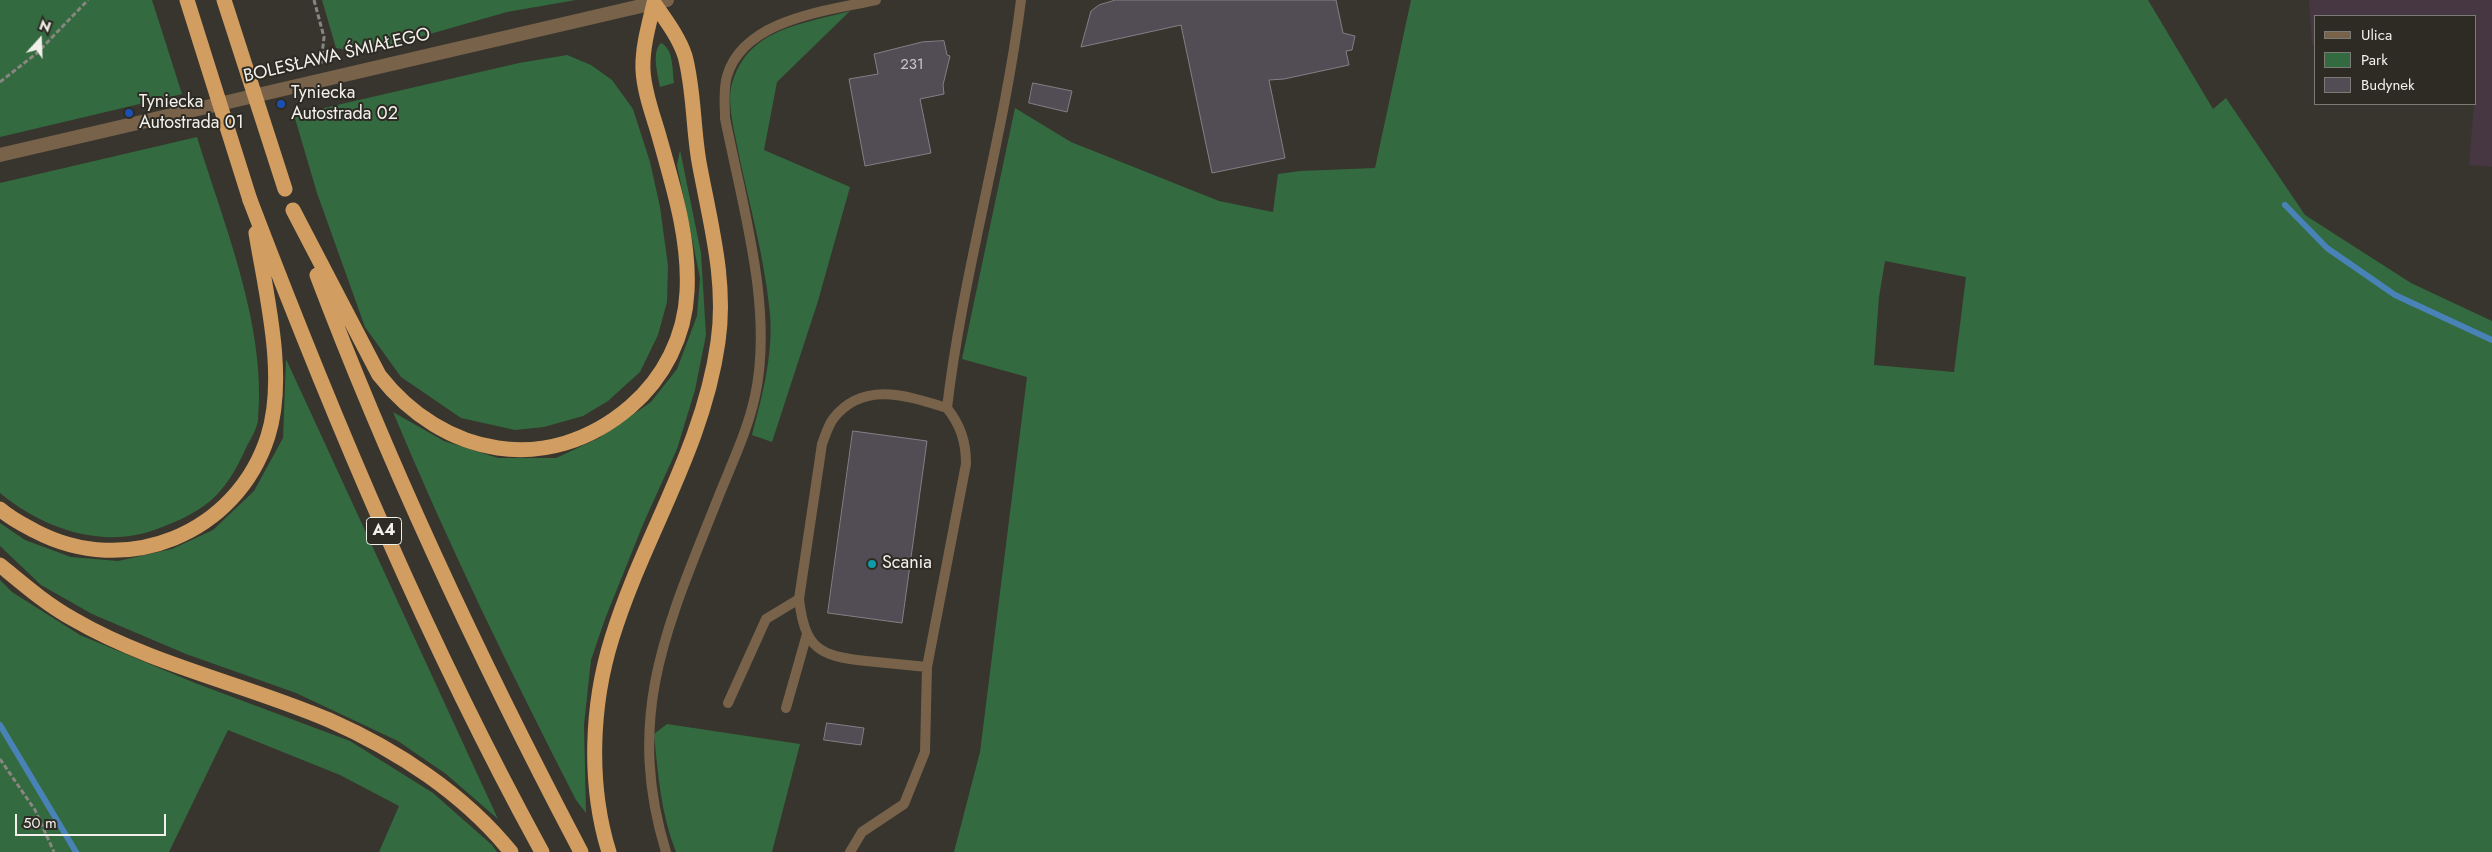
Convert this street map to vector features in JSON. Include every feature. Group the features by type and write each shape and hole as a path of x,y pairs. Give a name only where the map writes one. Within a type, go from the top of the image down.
{"highway":[{"name":"A4","path":"187,0 250,200 317,374 408,585 467,710 542,852"},
{"name":"A4","path":"224,0 292,210 379,433 441,574 494,685 582,852"},
{"path":"292,210 379,375 396,397 418,415 464,439 484,446 510,450 544,448 584,438 599,430 614,421 646,394 670,358 682,328 688,292 686,249 674,189 647,94 643,70 647,34 660,1"},
{"path":"609,852 601,825 596,788 598,715 602,674 627,594 669,501 699,425 718,341 718,258 699,160 684,56 660,1"},
{"path":"0,509 9,517 53,540 98,551 126,551 154,546 183,534 205,523 230,503 253,472 268,436 275,400 274,358 268,308 250,200"},
{"path":"0,565 35,594 73,619 178,666 329,721 376,745 424,773 453,794 499,837 511,852"}],"street":[{"name":"BOLESŁAWA ŚMIAŁEGO","path":"0,155 660,1"}],"lane":[{"path":"666,852 650,785 650,719 653,686 660,654 679,599 746,428 755,397 762,342 757,287 725,118 724,95 727,76 735,58 748,42 769,28 791,20 876,0"},
{"path":"947,408 953,352 1013,66 1021,0"},
{"path":"850,852 862,832 904,804 925,752 927,667 966,464 963,435 947,408 901,394 873,394 848,404 832,420 822,444 799,598 802,618 807,634 819,648 836,658 927,667"},
{"path":"728,703 766,619 799,598"},
{"path":"786,708 807,634"}],"path":[{"path":"0,82 37,53 88,0"},
{"path":"314,0 324,38 321,53 322,80"},
{"path":"0,759 35,810 54,852"}],"shaded area":[{"path":"2309,0 2492,0 2492,167 2469,165 2474,105 2477,105 2477,15 2314,15 2314,46 2312,45"}],"green space":[{"path":"0,0 152,0 182,94 0,137"},
{"path":"322,0 576,0 507,12 363,53 336,48"},
{"path":"1411,0 2148,0 2213,109 2226,98 2305,215 2411,283 2492,321 2492,852 954,852 980,752 1027,377 962,359 1015,108 1071,142 1219,201 1273,212 1278,174 1300,171 1375,168","holes":["1885,261 1966,277 1954,372 1874,365 1879,297"]},
{"path":"850,11 777,82 764,150 850,187 818,301 772,442 752,435 767,371 770,321 764,269 732,120 731,90 740,64 752,49 762,41 773,34 798,24"},
{"path":"661,43 670,55 674,83 660,87 656,52"},
{"path":"567,55 591,65 612,80 633,109 650,162 660,207 668,266 667,302 658,335 640,372 608,401 583,416 544,427 515,430 461,418 401,377 365,327 317,193 294,115 519,63"},
{"path":"197,137 231,241 250,313 259,385 256,427 238,465 229,479 210,501 199,509 154,530 134,535 113,537 73,532 34,516 0,493 0,183"},
{"path":"680,150 701,253 706,335 695,390 677,449 644,522 605,619 591,660 584,725 586,813 576,800 481,608 393,412 444,441 498,458 556,458 599,438 651,402 677,369 697,316 700,278 677,165"},
{"path":"286,359 498,819 446,774 398,741 296,693 186,654 92,614 41,585 0,546 0,523 25,540 71,557 118,561 172,549 213,530 254,491 283,438"},
{"path":"0,580 12,592 80,635 195,683 350,741 433,793 492,845 497,852 379,852 399,806 340,775 228,730 169,852 0,852"},
{"path":"667,724 800,744 772,852 676,852 664,809 654,734"}],"building":[{"path":"1116,0 1336,0 1343,33 1355,36 1352,50 1346,51 1349,65 1284,79 1269,80 1285,158 1212,173 1181,25 1081,47 1091,11 1099,5"},
{"path":"944,41 947,55 950,56 943,85 944,94 920,99 931,153 865,166 849,79 878,74 874,54 922,42"},
{"path":"1033,83 1072,91 1067,112 1029,103"},
{"name":"Scania","path":"853,431 927,441 902,623 828,613"},
{"path":"827,723 864,728 861,745 824,740"}],"waterway":[{"path":"2285,205 2327,248 2395,295 2492,340"},
{"path":"0,725 76,852"}],"place":[{"name":"Tyniecka Autostrada 02","path":"281,104"},
{"name":"Tyniecka Autostrada 01","path":"129,113"},
{"name":"Scania","path":"872,564"}]}
